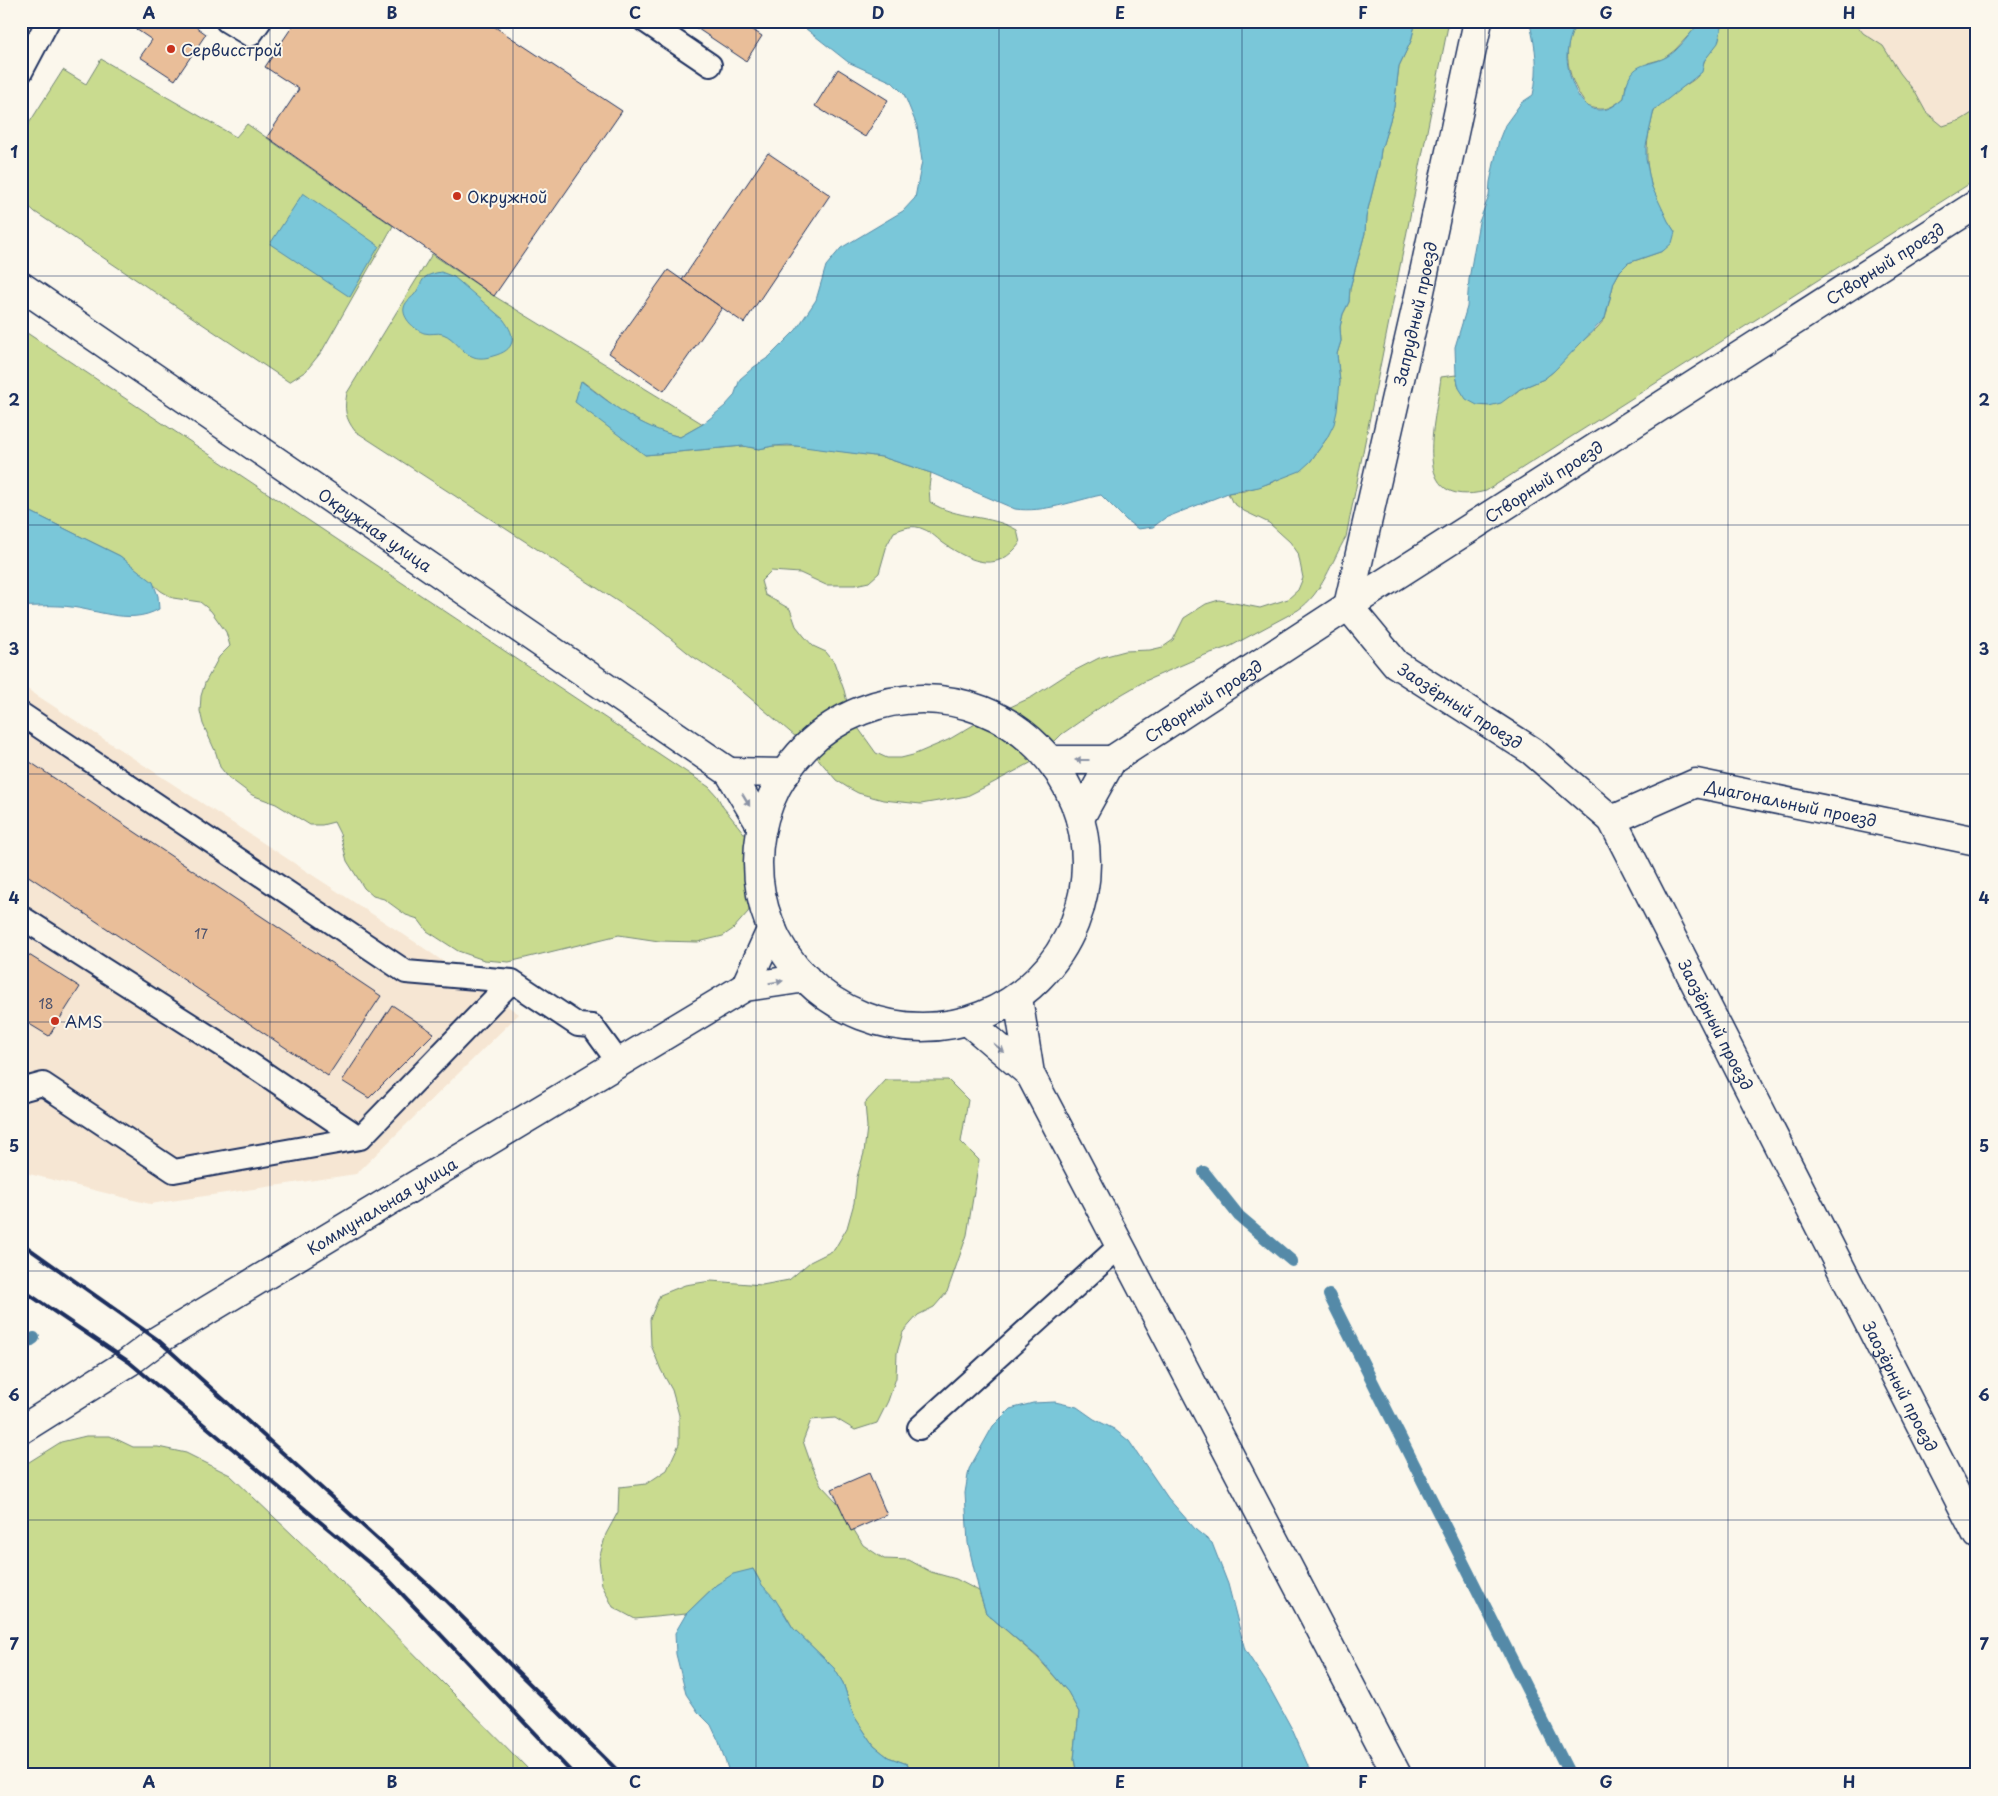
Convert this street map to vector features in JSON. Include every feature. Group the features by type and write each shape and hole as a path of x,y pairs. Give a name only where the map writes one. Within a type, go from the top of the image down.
{"main road":[{"name":"Запрудный проезд","path":"1348,606 1419,296 1478,21"},
{"name":"Створный проезд","path":"1112,760 1348,606 1977,204"},
{"name":"Окружная улица","path":"21,286 729,772"},
{"name":"Заозёрный проезд","path":"1348,606 1396,664 1532,751 1612,820 1977,1535"},
{"path":"902,698 954,700 1005,719 1046,753 1051,760 1075,798 1088,852 1082,908 1058,958 1018,998 968,1022 913,1028 859,1016 811,986 777,942 759,892 759,838 762,827 776,787 807,744 850,714 902,698"},
{"path":"1051,760 1112,760 1080,818"},
{"path":"729,772 786,773"},
{"path":"729,772 762,827"},
{"name":"Диагональный проезд","path":"1612,820 1696,783 1977,841"},
{"path":"746,987 772,928"},
{"path":"746,987 806,978"},
{"name":"Коммунальная улица","path":"21,1430 129,1362 158,1340 746,987"},
{"path":"1018,998 1030,1074 1397,1775"},
{"path":"968,1022 1030,1074"}],"lane":[{"path":"21,72 48,21"},
{"path":"227,21 250,35 260,21"},
{"path":"645,21 710,65"},
{"path":"21,714 406,972 512,982 578,1025 592,1026 619,1063"},
{"path":"21,917 222,1045 360,1138"},
{"path":"21,1090 43,1084 174,1171 360,1138 512,982"},
{"path":"919,1428 1121,1245"}],"shaded area":[{"path":"1815,21 1977,21 1977,139 1908,182"},
{"path":"21,685 418,944 519,1014 356,1174 150,1204 21,1172"}],"green space":[{"path":"1416,21 1449,21 1346,537 1326,576 1314,595 1298,610 1231,646 1145,681 1102,706 1062,734 1036,760 967,796 921,804 883,800 858,793 847,787 836,780 809,748 730,681 692,656 654,625 355,431 347,417 347,393 432,254 494,296 703,424 680,437 655,430 622,412 582,381 645,455 743,446 759,449 773,446 804,446 882,457 931,473 929,487 930,502 951,512 1007,525 1017,530 1020,543 1003,558 994,562 985,562 975,560 956,551 926,530 909,527 894,532 887,545 879,573 869,582 855,585 826,585 800,573 771,571 761,581 765,595 790,609 796,626 804,636 813,646 826,652 834,662 851,718 876,753 887,758 901,758 913,755 948,740 982,720 1032,697 1066,675 1099,658 1125,651 1150,650 1163,647 1173,640 1184,618 1206,604 1219,600 1260,608 1288,599 1298,590 1303,578 1298,553 1290,542 1269,523 1244,511 1232,502 1228,493 1244,491 1273,482 1310,462 1327,438 1340,382 1337,354 1341,341 1340,327 1343,314 1349,302 1350,288 1365,233 1366,217 1381,150 1394,107 1399,66 1411,41"},
{"path":"1579,21 1702,21 1675,50 1663,59 1648,63 1626,84 1624,98 1611,107 1598,109 1587,106 1581,97 1575,87 1568,64 1569,42"},
{"path":"1720,21 1854,21 1863,33 1883,46 1915,92 1926,112 1943,126 1961,120 1977,110 1977,179 1486,491 1461,494 1445,488 1436,476 1432,458 1432,438 1441,377 1456,375 1459,388 1512,396 1520,389 1544,379 1605,319 1614,282 1620,271 1628,263 1663,251 1675,232 1660,207 1650,182 1647,156 1650,127 1654,113 1660,105 1699,75 1707,56 1720,36"},
{"path":"101,59 236,137 247,124 393,226 322,351 306,371 289,382 35,212 21,199 21,136 63,70 86,84"},
{"path":"21,329 709,787 747,837 754,862 754,900 748,912 733,929 723,936 698,942 659,941 619,935 509,962 484,960 458,951 427,931 418,919 406,915 384,899 373,896 364,888 347,861 340,834 334,822 310,825 276,804 252,795 228,777 220,767 203,724 200,711 201,696 205,683 219,657 230,646 226,632 211,611 200,602 173,598 161,591 120,556 21,507"},
{"path":"886,1080 948,1080 968,1100 961,1142 979,1160 967,1235 947,1292 934,1307 918,1315 903,1332 897,1353 896,1378 888,1401 877,1423 855,1430 835,1418 811,1420 803,1441 821,1485 837,1502 863,1545 884,1559 909,1560 931,1572 956,1579 979,1591 986,1613 1038,1658 1068,1692 1079,1712 1074,1759 1077,1775 912,1775 907,1764 888,1757 874,1746 854,1716 843,1683 834,1668 793,1628 784,1612 762,1585 753,1569 716,1585 686,1614 635,1619 613,1607 602,1585 599,1559 606,1534 618,1512 619,1487 646,1484 667,1470 679,1444 679,1415 672,1390 661,1370 651,1345 650,1319 660,1295 685,1285 711,1281 762,1285 789,1280 810,1262 834,1250 847,1228 854,1203 867,1127 865,1103"},
{"path":"86,1436 110,1436 133,1447 158,1447 186,1453 230,1475 361,1600 534,1775 21,1775 21,1467 61,1442"}],"water":[{"path":"796,21 1416,21 1411,41 1399,66 1394,107 1381,150 1366,217 1365,233 1350,288 1349,302 1343,314 1340,327 1341,341 1337,354 1340,382 1334,424 1327,438 1310,462 1300,471 1259,487 1228,493 1165,518 1153,527 1138,529 1101,495 1048,508 1015,509 931,473 882,457 788,445 759,449 743,446 645,455 575,402 581,381 628,415 665,433 680,437 703,424 734,396 740,379 769,357 796,330 816,300 826,266 841,248 903,211 915,198 922,161 917,126 904,94 892,82 848,62"},
{"path":"1531,21 1579,21 1572,33 1568,48 1569,73 1580,98 1592,109 1600,110 1610,108 1624,98 1627,84 1636,69 1666,57 1675,51 1702,21 1720,21 1721,30 1718,43 1704,61 1702,72 1654,110 1646,146 1646,159 1651,185 1675,232 1672,243 1663,251 1628,263 1620,271 1614,282 1605,318 1554,371 1544,379 1520,389 1501,403 1489,406 1477,405 1466,399 1459,388 1456,375 1455,347 1467,307 1469,279 1479,222 1489,196 1499,140 1505,125 1521,103 1533,95 1536,68"},
{"path":"303,193 379,246 350,297 270,244"},
{"path":"441,272 454,277 503,319 512,337 512,342 506,350 488,357 474,357 465,352 447,336 441,333 424,333 410,323 405,316 405,304 414,295 425,277"},
{"path":"21,507 120,556 153,582 158,596 159,609 147,614 123,616 72,607 21,606"},
{"path":"1055,1402 1077,1407 1094,1419 1114,1429 1129,1441 1168,1498 1196,1530 1212,1543 1228,1584 1245,1650 1268,1685 1292,1729 1312,1775 1077,1775 1074,1759 1079,1712 1068,1692 1039,1658 986,1613 968,1543 965,1493 969,1469 993,1426 1010,1409 1033,1403"},
{"path":"753,1569 762,1585 775,1599 793,1628 834,1668 843,1683 854,1716 874,1746 888,1757 907,1764 912,1775 730,1775 711,1725 698,1712 686,1694 676,1654 675,1633 686,1614 716,1585 733,1574"}],"building":[{"name":"Сервисстрой","path":"124,21 188,21 206,34 175,80 140,57 152,40"},
{"name":"Окружной","path":"296,21 486,21 622,111 494,296 267,137 299,89 265,67"},
{"path":"686,21 739,21 762,36 746,61"},
{"path":"838,69 888,100 865,137 815,106"},
{"path":"768,153 830,195 744,323 682,280"},
{"path":"668,270 722,308 664,391 609,353"},
{"path":"21,756 381,996 328,1076 21,871"},
{"path":"21,950 80,987 49,1036 21,1019"},
{"path":"392,1005 434,1033 369,1098 342,1081"},
{"path":"869,1473 887,1515 851,1531 832,1489"}],"waterway":[{"path":"1204,1172 1239,1216 1292,1261"},
{"path":"1329,1295 1570,1775"},
{"path":"21,1347 34,1338"}],"railway":[{"path":"21,1243 158,1340 446,1601 622,1775"},
{"path":"21,1289 129,1362 386,1577 574,1775"}],"place":[{"name":"Сервисстрой","path":"171,49"},
{"name":"Окружной","path":"457,196"},
{"name":"AMS","path":"55,1021"}]}
